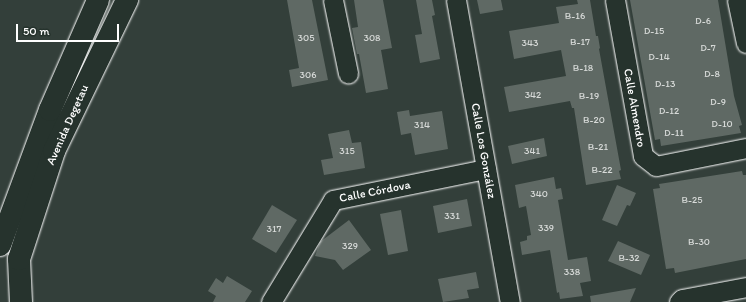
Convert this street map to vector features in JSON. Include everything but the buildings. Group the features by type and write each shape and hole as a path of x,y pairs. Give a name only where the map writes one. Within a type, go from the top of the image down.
{"main road":[{"name":"Avenida Degetau","path":"0,245 50,110 98,0"},
{"name":"Avenida Degetau","path":"21,302 19,259 54,151 127,0"}],"street":[{"path":"333,0 348,73"},
{"name":"Calle Los González","path":"456,0 510,302"},
{"name":"Calle Almendro","path":"615,0 643,156 656,166 746,148"},
{"path":"737,0 746,43"},
{"name":"Calle Córdova","path":"271,302 333,200 486,169"},
{"path":"679,302 682,299 746,287"}]}
